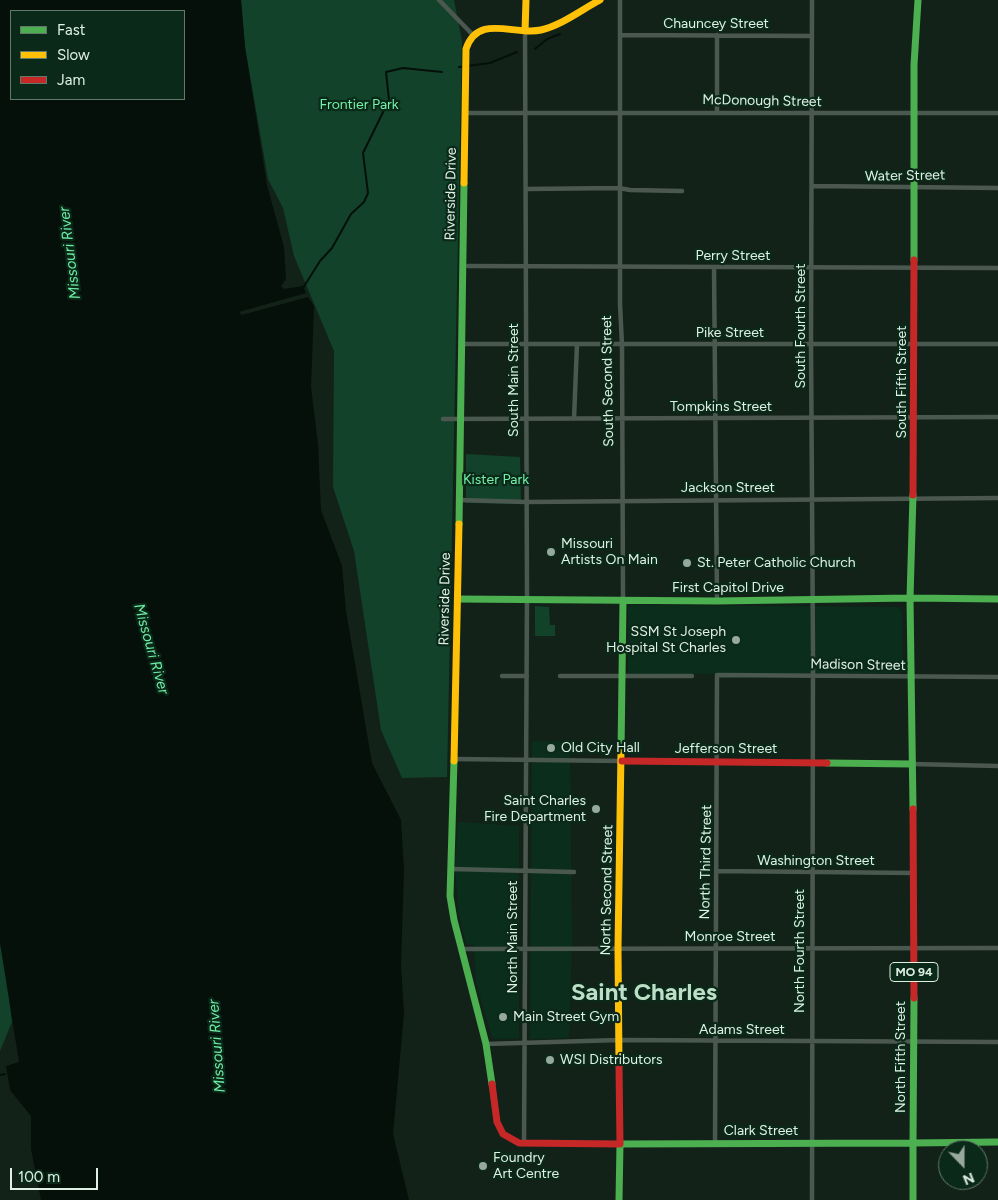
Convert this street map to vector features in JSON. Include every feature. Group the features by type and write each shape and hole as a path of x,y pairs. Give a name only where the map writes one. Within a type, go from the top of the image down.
{"main road":[{"name":"South Main Street","path":"525,31 526,0"},
{"path":"472,34 483,29 535,32 549,27 600,0"},
{"name":"South Fifth Street","path":"912,764 910,598 914,499 914,65 918,0"},
{"name":"Riverside Drive","path":"472,34 468,40 466,52 458,599 451,869 452,909 486,1044 499,1128 508,1138 524,1144"},
{"name":"First Capitol Drive","path":"458,599 717,601 910,598 998,599"},
{"name":"South Second Street","path":"622,761 623,601"},
{"name":"Jefferson Street","path":"622,761 912,764"},
{"name":"North Second Street","path":"619,1200 618,948 622,761"},
{"name":"North Fifth Street","path":"912,764 914,872 913,1200"},
{"name":"Clark Street","path":"524,1144 998,1142"}],"street":[{"path":"439,0 472,34"},
{"name":"South Second Street","path":"620,0 619,188 623,601"},
{"name":"South Fourth Street","path":"812,0 812,762"},
{"name":"South Main Street","path":"525,31 527,419 527,676 525,760"},
{"name":"Chauncey Street","path":"620,35 812,36"},
{"path":"717,35 717,112"},
{"name":"McDonough Street","path":"466,113 998,113"},
{"name":"Water Street","path":"813,186 998,188"},
{"path":"526,188 619,188 682,191"},
{"name":"Perry Street","path":"468,266 526,268 998,268"},
{"path":"714,267 717,601"},
{"name":"Pike Street","path":"461,344 998,344"},
{"path":"574,419 577,344"},
{"name":"Tompkins Street","path":"443,419 998,417"},
{"name":"Jackson Street","path":"459,500 527,502 574,500 998,498"},
{"name":"Madison Street","path":"717,675 998,677"},
{"name":"North Third Street","path":"716,1144 717,675"},
{"path":"502,676 527,676"},
{"path":"560,676 692,676"},
{"name":"Jefferson Street","path":"453,759 622,761"},
{"name":"North Main Street","path":"524,1144 525,760"},
{"name":"North Fourth Street","path":"812,762 812,1200"},
{"name":"Jefferson Street","path":"912,764 998,766"},
{"path":"451,869 574,872"},
{"name":"Washington Street","path":"717,872 914,872"},
{"name":"Monroe Street","path":"461,950 524,948 998,948"},
{"name":"Adams Street","path":"486,1044 618,1040 998,1042"}],"shaded area":[{"path":"628,605 898,607 902,612 902,666 897,673 628,674"},
{"path":"532,741 570,742 572,943 569,1038 530,1039"},
{"path":"458,822 519,826 519,1038 495,1039 492,1037 476,983 474,945 466,944 458,912 455,863"}],"green space":[{"name":"Frontier Park","path":"241,0 454,0 462,41 447,777 402,778 381,730 354,551 333,487 334,351 294,256 283,208 268,179 245,47"},
{"name":"Kister Park","path":"466,454 520,457 521,504 466,503"},
{"path":"535,606 549,607 550,625 555,625 555,636 535,636"},
{"path":"0,943 12,1022 0,1051"}],"water":[{"name":"Missouri River","path":"0,0 241,0 245,47 267,185 284,247 286,279 281,286 284,289 303,286 306,293 239,312 242,315 308,297 314,306 311,387 318,444 321,510 342,566 346,611 372,763 401,820 404,870 401,964 404,1014 393,1134 409,1200 41,1200 31,1149 31,1116 10,1090 6,1066 19,1062 0,943"}],"waterway":[{"path":"535,49 547,39 560,34"},
{"path":"459,67 490,63 517,52"},
{"path":"303,288 320,261 332,248 351,214 364,202 368,193 363,153 389,100 386,72 403,68 442,72"},
{"path":"0,1075 5,1074"}],"traffic: fast":[{"path":"914,260 914,65 918,0"},
{"path":"459,524 464,183"},
{"path":"458,599 717,601 910,598 913,495"},
{"path":"913,809 910,598 998,599"},
{"path":"621,752 623,601"},
{"path":"454,761 450,896 454,920 486,1044 492,1084"},
{"path":"827,763 912,764"},
{"path":"619,1200 620,1144 913,1143 914,998"},
{"path":"913,1200 913,1143 998,1142"}],"traffic: slow":[{"path":"525,31 526,0"},
{"path":"464,183 466,49 472,38 479,32 488,29 531,31 549,28 600,0"},
{"path":"454,761 459,524"},
{"path":"619,1065 618,948 621,752"}],"traffic: jam":[{"path":"913,495 914,260"},
{"path":"622,761 827,763"},
{"path":"913,809 914,998"},
{"path":"492,1084 497,1122 503,1134 519,1143 620,1144 619,1065"}],"place":[{"name":"Missouri Artists On Main","path":"551,552"},
{"name":"St. Peter Catholic Church","path":"687,563"},
{"name":"SSM St Joseph Hospital St Charles","path":"736,640"},
{"name":"Old City Hall","path":"551,748"},
{"name":"Saint Charles Fire Department","path":"596,809"},
{"name":"Main Street Gym","path":"503,1017"},
{"name":"WSI Distributors","path":"550,1060"},
{"name":"Foundry Art Centre","path":"483,1166"}],"district":[{"name":"Saint Charles","path":"644,993"}]}
